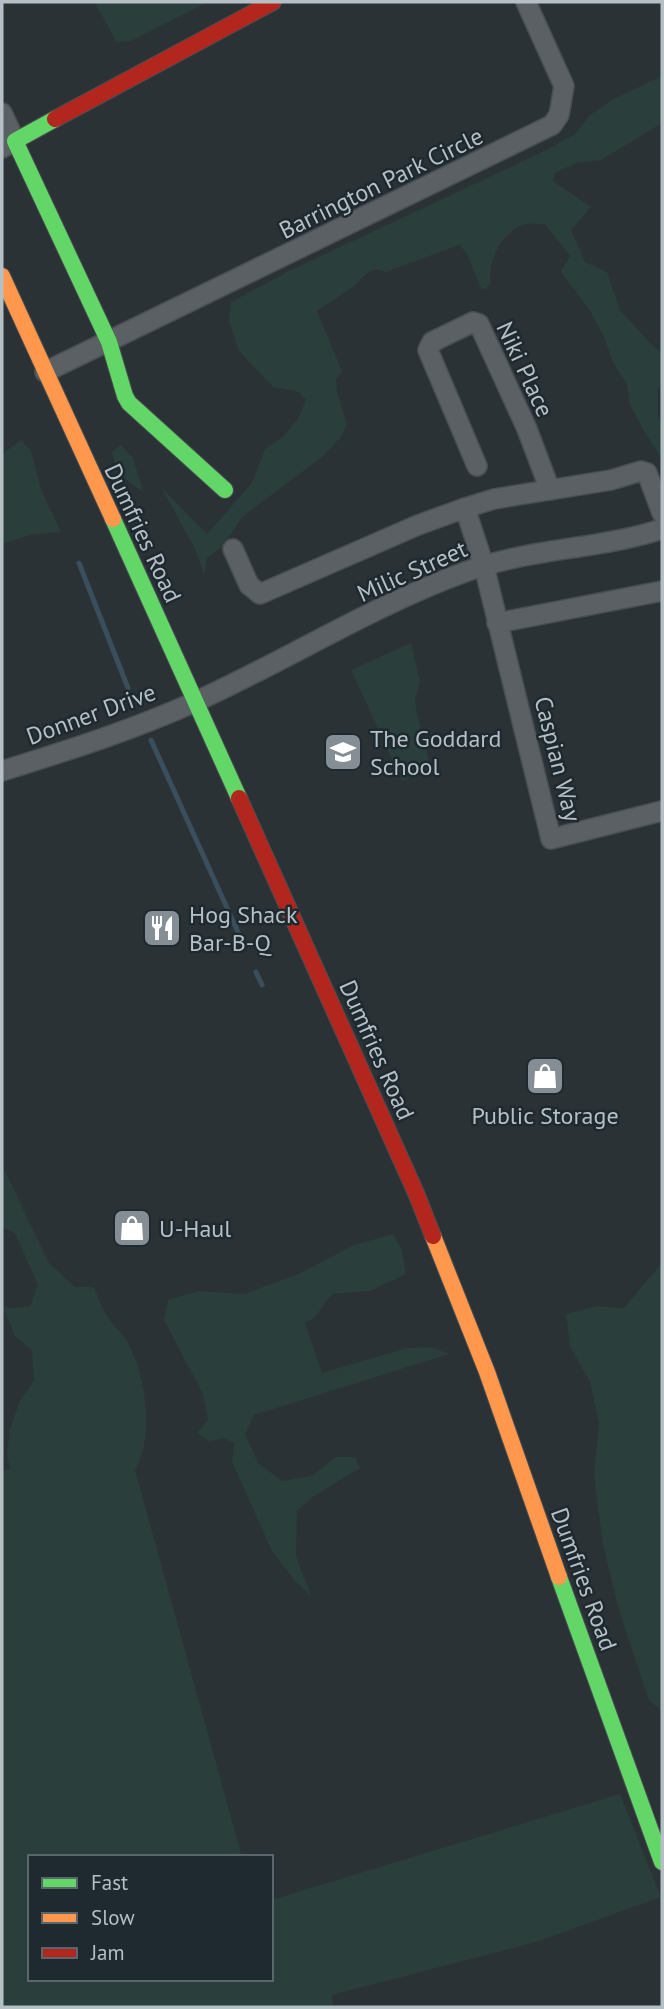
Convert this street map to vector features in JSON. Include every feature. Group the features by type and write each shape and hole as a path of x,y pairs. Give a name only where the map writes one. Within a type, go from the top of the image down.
{"main road":[{"path":"225,490 129,402 119,382 115,356 109,342 8,145 273,2"},
{"name":"Dumfries Road","path":"2,276 421,1204 487,1371 548,1547 655,1821 662,1862"}],"street":[{"name":"Barrington Park Circle","path":"45,372 552,125 559,115 564,86 526,2"},
{"path":"2,113 8,145"},
{"name":"Niki Place","path":"477,466 428,350 432,342 473,322 479,324 550,489"},
{"path":"233,548 249,585 260,594 418,524 494,499 611,480 641,471 647,472 662,513"},
{"path":"465,508 484,566"},
{"name":"Milic Street","path":"196,701 422,589 484,566 548,551 622,540 662,529"},
{"name":"Caspian Way","path":"484,566 551,839 662,811"},
{"path":"497,623 662,591"},
{"name":"Donner Drive","path":"2,771 92,744 196,701"}],"green space":[{"path":"95,2 208,2 131,41 116,42"},
{"path":"662,76 662,123 601,160 576,163 555,173 553,181 591,207 571,230 585,262 607,272 620,310 662,353 658,417 662,422 662,459 630,405 627,384 613,362 590,311 561,272 570,256 545,224 524,224 514,229 497,250 491,266 491,283 486,289 481,288 466,252 459,245 386,272 376,269 367,273 353,287 317,311 342,371 336,379 337,392 347,424 340,438 322,457 242,517 224,545 207,558 204,575 195,549 161,487 207,534 252,483 265,449 283,437 297,420 306,400 299,392 273,387 239,351 229,321 231,302 289,271 549,149 575,134 590,115 612,100"},
{"path":"21,440 31,451 41,490 61,532 30,535 2,544 2,454"},
{"path":"121,445 133,458 143,491 127,480 116,465 112,452"},
{"path":"411,643 420,682 415,699 416,709 431,769 402,781 351,670"},
{"path":"2,1165 49,1263 75,1287 94,1287 106,1314 125,1338 132,1352 143,1385 146,1423 145,1440 135,1470 241,1855 28,1855 28,1981 273,1981 273,1899 620,1794 661,1897 536,1942 332,1995 333,2007 2,2007 2,1471 10,1469 7,1454 10,1428 20,1401 34,1380 32,1350 15,1336 2,1306 30,1306 38,1285 15,1233 2,1227"},
{"path":"393,1234 402,1250 406,1274 370,1291 332,1294 314,1318 305,1323 322,1373 407,1348 431,1347 449,1354 254,1415 245,1434 258,1463 282,1481 312,1476 336,1457 355,1457 360,1468 314,1496 297,1511 296,1556 311,1596 295,1581 272,1551 232,1462 234,1443 224,1438 209,1441 197,1433 208,1420 203,1394 164,1320 168,1300 199,1291 244,1294 299,1274 354,1245"},
{"path":"662,1263 662,1711 649,1700 619,1610 603,1545 594,1476 599,1423 590,1382 570,1346 566,1314 598,1306 624,1308"}],"waterway":[{"path":"79,563 128,688"},
{"path":"151,740 242,941"},
{"path":"256,972 262,985"}],"traffic: fast":[{"path":"55,119 15,141 109,342 125,396 129,403 225,490"},
{"path":"113,519 239,798"},
{"path":"559,1577 662,1862"}],"traffic: slow":[{"path":"2,276 113,519"},
{"path":"433,1236 487,1372 559,1577"}],"traffic: jam":[{"path":"55,119 273,2"},
{"path":"239,798 433,1236"}],"place":[{"name":"The Goddard School","path":"343,752"},
{"name":"Hog Shack Bar-B-Q","path":"162,928"},
{"name":"Public Storage","path":"545,1076"},
{"name":"U-Haul","path":"132,1228"}]}
